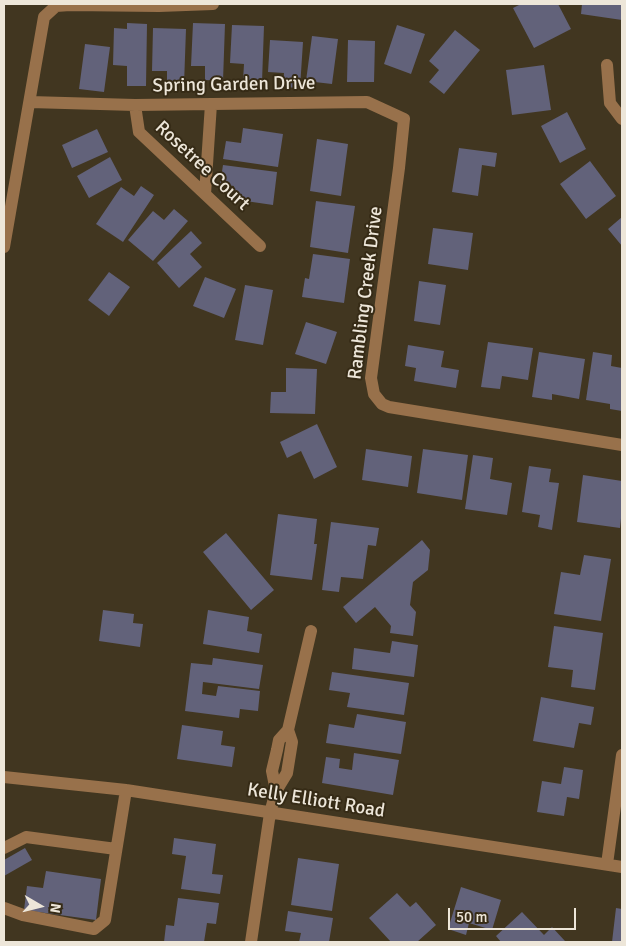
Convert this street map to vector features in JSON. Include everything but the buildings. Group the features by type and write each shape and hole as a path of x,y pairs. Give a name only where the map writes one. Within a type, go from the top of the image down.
{"street":[{"path":"4,246 44,17 56,6 212,4"},
{"path":"607,65 610,104 622,119"},
{"name":"Spring Garden Drive","path":"30,102 135,105 367,102 404,119 402,149"},
{"path":"205,194 211,104"},
{"name":"Rosetree Court","path":"135,105 139,132 260,246"},
{"name":"Rambling Creek Drive","path":"402,149 371,378 374,394 382,404 389,407 622,445"},
{"path":"251,942 270,813 276,791 287,774 292,742 288,730 311,631"},
{"path":"607,864 622,754"},
{"name":"Kelly Elliott Road","path":"4,777 126,790 622,867"},
{"path":"4,908 23,915 94,929 105,920 126,790"},
{"path":"4,848 26,837 116,850"}]}
